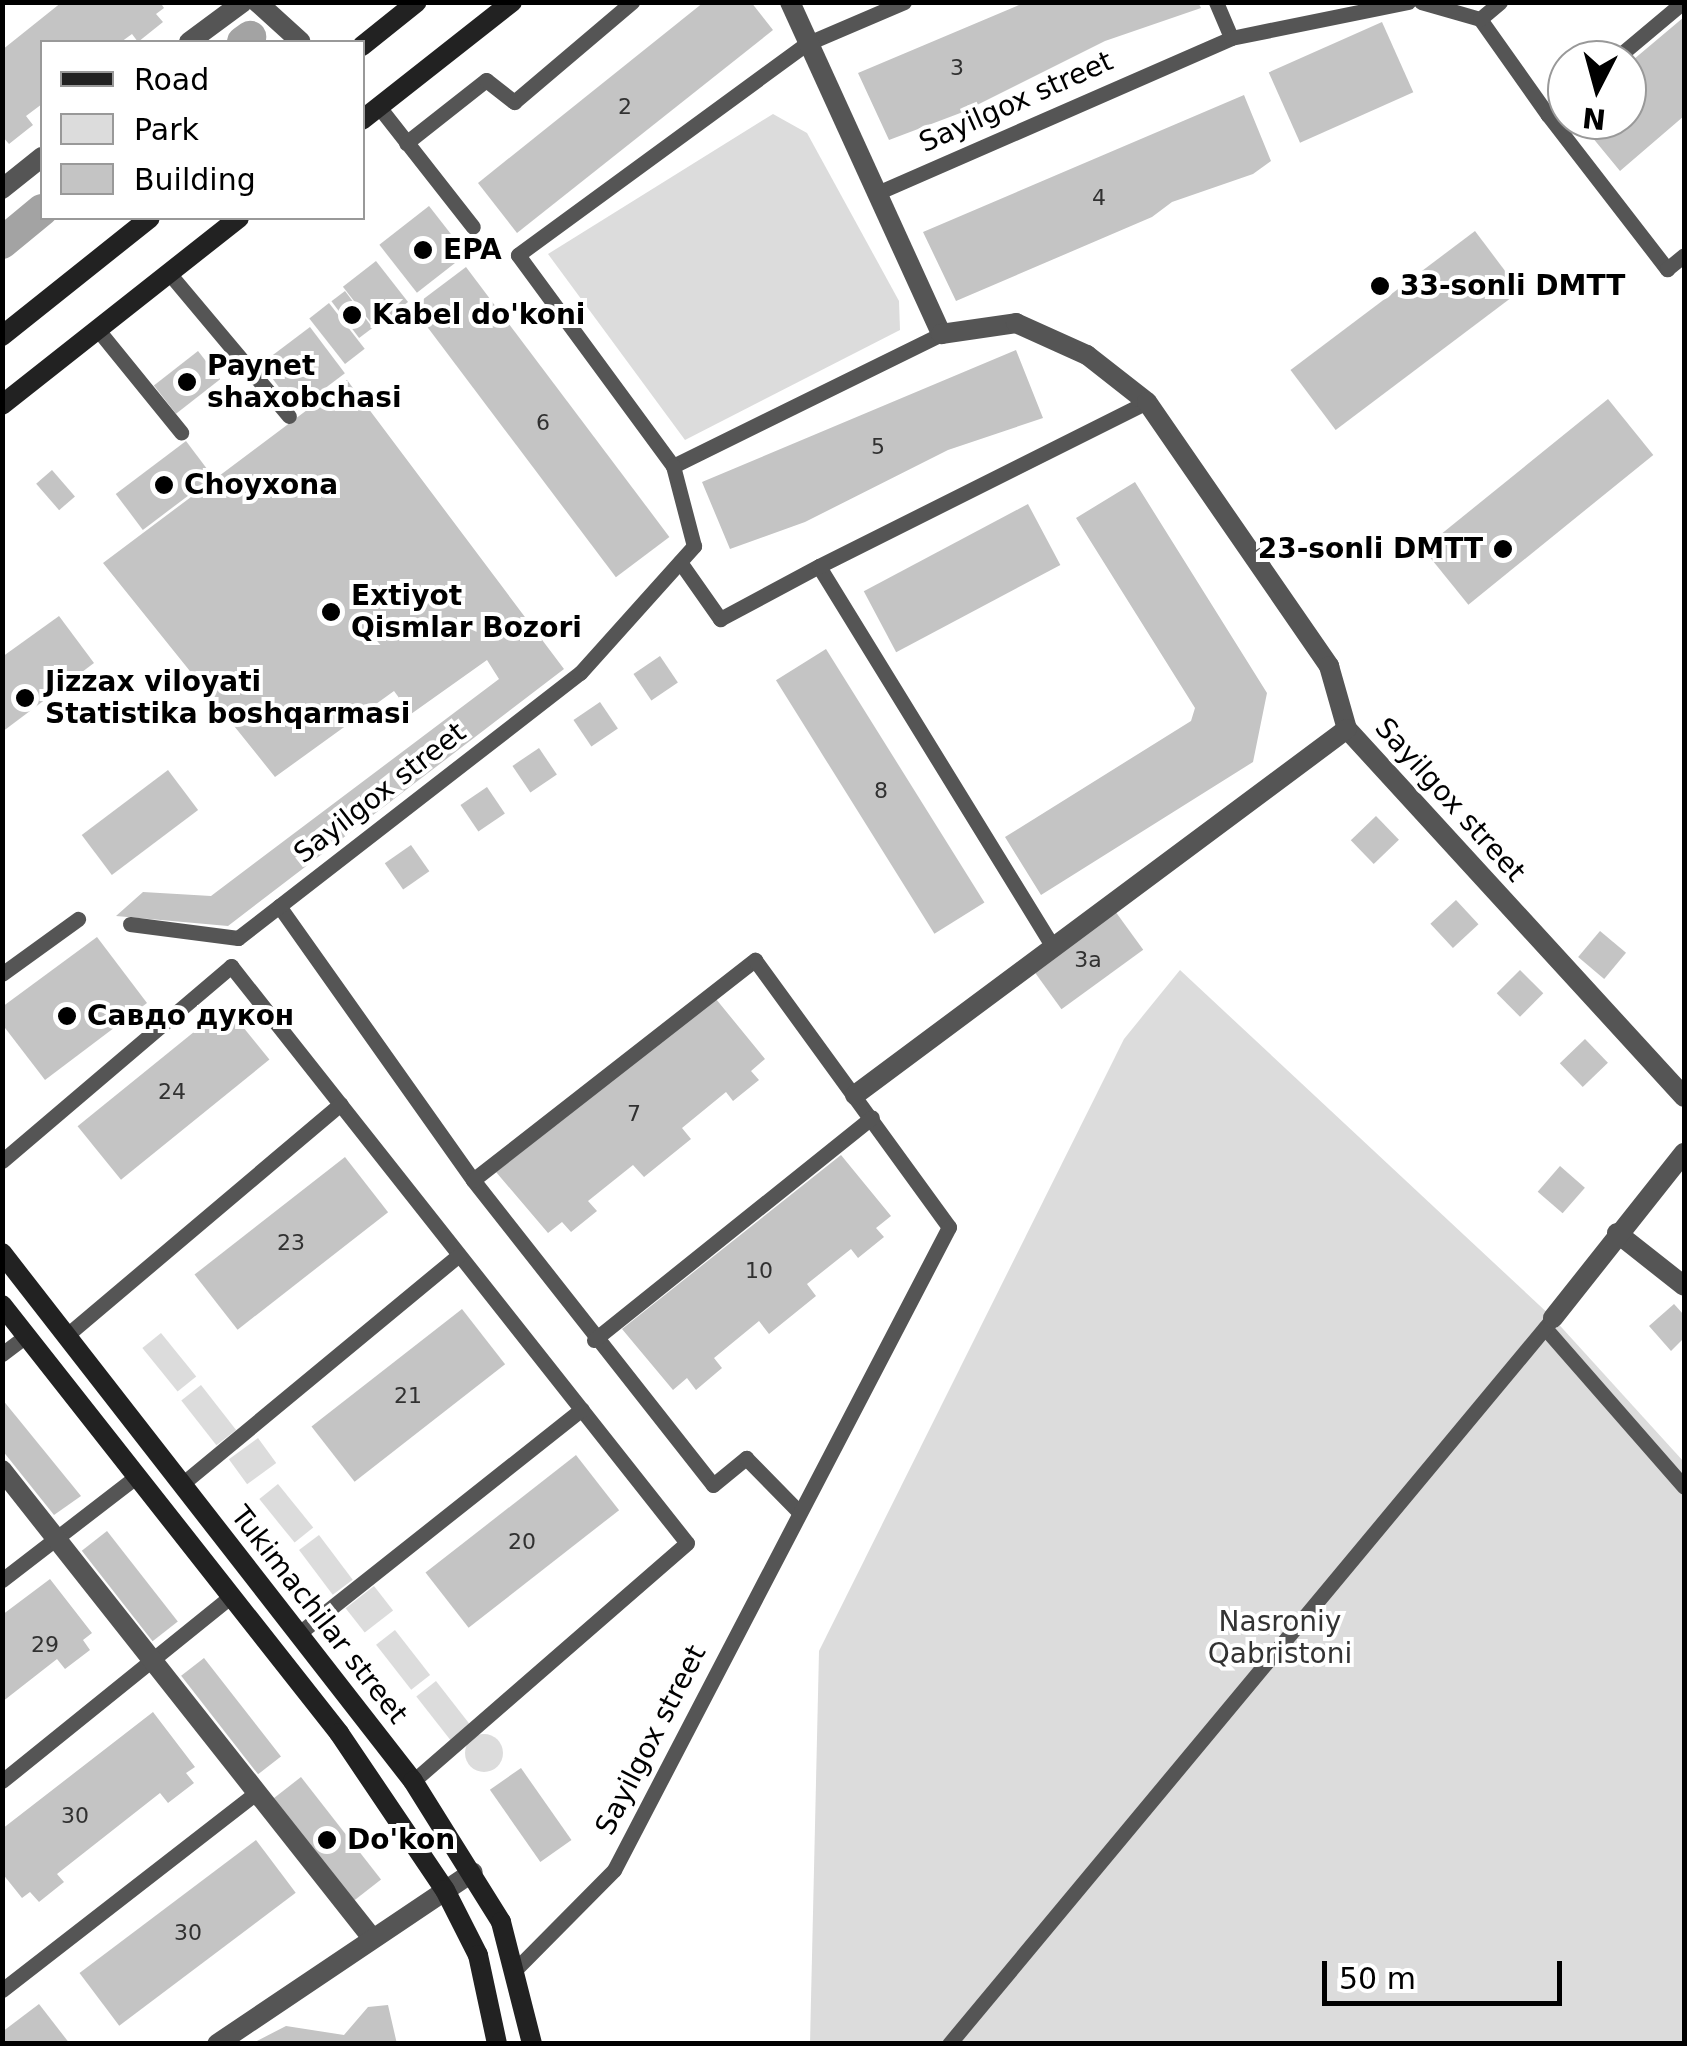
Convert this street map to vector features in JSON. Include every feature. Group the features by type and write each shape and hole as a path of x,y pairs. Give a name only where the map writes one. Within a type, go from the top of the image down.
{"main road":[{"path":"365,44 418,2"},
{"path":"371,114 512,2"},
{"path":"2,336 147,220"},
{"path":"2,405 235,220"},
{"name":"Tukimachilar street","path":"2,1253 413,1780 473,1872 517,1968 532,2044"},
{"name":"Tukimachilar street","path":"2,1305 339,1733 445,1890 478,1955 497,2044"}],"street":[{"path":"192,40 243,2"},
{"path":"256,2 297,40"},
{"path":"790,2 941,334"},
{"path":"2,188 40,159"},
{"name":"Sayilgox street","path":"941,334 1016,323 1087,355 1147,402 1329,666 1347,728 1684,1097"},
{"path":"855,1095 1347,728"},
{"path":"1549,1323 1684,1153"},
{"path":"1618,1233 1684,1286"},
{"path":"2,1470 372,1938"},
{"path":"217,2044 473,1872"}],"lane":[{"path":"406,143 486,80 514,102 632,2"},
{"path":"904,2 806,44 518,255 672,466 694,546 680,562 720,620 819,566 1147,402"},
{"path":"1216,2 1232,38"},
{"name":"Sayilgox street","path":"877,193 1232,38 1408,2"},
{"path":"1421,2 1480,19 1547,114"},
{"path":"1480,19 1500,2"},
{"path":"1638,40 1683,2"},
{"path":"371,114 406,143 473,226"},
{"path":"1567,140 1667,269 1684,255"},
{"path":"168,272 289,416"},
{"path":"98,330 181,432"},
{"name":"Sayilgox street","path":"672,466 941,334"},
{"name":"Sayilgox street","path":"130,924 238,938 580,674 680,562"},
{"path":"819,566 1054,947"},
{"path":"279,906 473,1180 594,1340 713,1485 746,1458 799,1512"},
{"path":"2,974 78,919"},
{"name":"Sayilgox street","path":"473,1180 755,960 949,1228 614,1870 517,1968"},
{"path":"2,1161 232,966 687,1543 413,1780"},
{"path":"67,1334 340,1104"},
{"path":"594,1340 872,1118"},
{"path":"182,1484 460,1255"},
{"path":"949,2044 1549,1323 1684,1487"},
{"path":"2,1354 26,1335"},
{"path":"298,1634 582,1409"},
{"path":"2,1580 137,1476"},
{"path":"2,1781 231,1596"},
{"path":"2,1990 257,1792"}],"green space":[{"path":"773,114 807,133 899,301 900,330 685,440 548,254"},
{"name":"Nasroniy Qabristoni","path":"1180,970 1553,1318 1684,1462 1684,2043 810,2044 819,1651 1124,1039"},
{"path":"161,1333 196,1377 178,1392 142,1348"},
{"path":"201,1385 236,1430 216,1445 181,1400"},
{"path":"258,1438 276,1463 247,1484 229,1459"},
{"path":"278,1484 313,1528 295,1543 259,1499"},
{"path":"319,1535 353,1580 333,1595 299,1550"},
{"path":"374,1586 393,1610 365,1633 346,1608"},
{"path":"395,1630 430,1675 411,1690 376,1645"},
{"path":"436,1681 470,1725 451,1741 416,1696"},
{"path":"484,1734 497,1740 503,1753 497,1766 484,1772 471,1766 465,1753 471,1740"}],"building":[{"path":"62,2 160,2 164,8 156,14 163,22 140,40 132,34 124,40 40,40 40,106 26,116 33,125 9,144 2,136 2,50"},
{"path":"704,2 751,2 773,30 517,233 478,183"},
{"path":"1026,2 1198,2 1201,8 1105,41 963,112 889,140 858,73"},
{"path":"1684,17 1684,116 1620,171 1594,140 1647,140 1647,48"},
{"path":"1382,22 1413,92 1300,143 1269,72"},
{"path":"1244,95 1271,161 1253,174 1172,202 1152,217 956,301 923,232"},
{"name":"EPA","path":"429,206 467,254 417,293 379,245"},
{"path":"1475,231 1520,291 1336,430 1291,370"},
{"path":"376,261 408,302 375,328 343,287"},
{"path":"466,267 669,537 616,577 412,307"},
{"name":"Kabel do'koni","path":"345,291 373,328 359,338 331,301"},
{"path":"329,303 365,349 345,364 309,318"},
{"path":"310,327 345,373 296,410 261,364"},
{"path":"1016,350 1043,418 948,450 805,522 730,549 702,482"},
{"name":"Paynet shaxobchasi","path":"198,351 220,379 176,414 154,385"},
{"name":"Extiyot Qismlar Bozori","path":"347,380 564,669 228,926 116,916 143,892 211,896 499,679 487,660 411,714 394,691 275,777 103,563"},
{"path":"1608,399 1653,455 1468,605 1423,549"},
{"name":"Choyxona","path":"186,441 213,477 143,530 116,494"},
{"path":"52,470 75,496 59,510 36,484"},
{"path":"1135,482 1267,693 1253,762 1041,895 1005,837 1191,721 1195,708 1076,518"},
{"path":"1028,504 1060,565 896,652 864,591"},
{"name":"Jizzax viloyati Statistika boshqarmasi","path":"59,616 94,663 2,732 2,657"},
{"path":"826,649 984,903 934,934 776,680"},
{"path":"660,656 678,683 651,700 633,674"},
{"path":"600,702 618,729 591,746 573,720"},
{"path":"539,748 557,775 530,792 512,766"},
{"name":"Jizzax viloyati Statistika boshqarmasi","path":"168,770 198,810 112,875 82,835"},
{"path":"487,787 505,814 478,831 460,805"},
{"path":"1376,816 1399,840 1374,864 1351,840"},
{"path":"411,845 429,871 403,890 385,863"},
{"path":"1456,900 1479,924 1453,948 1430,924"},
{"path":"1115,911 1143,950 1062,1009 1033,970"},
{"path":"1600,931 1626,953 1604,979 1578,957"},
{"name":"Cавдо дукон","path":"97,937 147,1003 45,1080 2,1024 2,1007"},
{"path":"1520,970 1543,993 1520,1017 1497,993"},
{"path":"716,999 765,1059 751,1071 759,1080 733,1101 726,1092 682,1128 691,1139 644,1177 633,1165 588,1201 597,1211 571,1232 562,1222 548,1233 496,1172"},
{"path":"226,1006 269,1060 121,1180 78,1126"},
{"path":"1585,1039 1608,1063 1583,1087 1560,1063"},
{"path":"841,1155 891,1216 876,1228 884,1237 858,1258 851,1249 807,1284 816,1296 769,1334 759,1321 714,1358 722,1368 696,1390 687,1378 673,1390 622,1329"},
{"path":"345,1157 388,1212 238,1330 194,1275"},
{"path":"1560,1166 1585,1188 1563,1213 1538,1192"},
{"path":"1674,1304 1684,1315 1684,1338 1671,1351 1649,1326"},
{"path":"462,1309 505,1364 355,1482 311,1427"},
{"path":"2,1399 81,1496 54,1515 2,1450"},
{"path":"576,1455 619,1510 469,1628 425,1573"},
{"path":"107,1531 178,1622 153,1641 82,1551"},
{"path":"50,1579 92,1633 83,1640 90,1650 65,1669 57,1659 2,1702 2,1615"},
{"path":"204,1658 281,1757 258,1774 181,1676"},
{"path":"153,1712 195,1767 186,1773 194,1783 168,1803 160,1793 57,1874 64,1882 39,1902 30,1892 22,1898 2,1873 2,1829"},
{"path":"521,1768 571,1840 540,1862 490,1790"},
{"name":"Do'kon","path":"301,1777 381,1879 352,1902 272,1800"},
{"path":"256,1840 296,1893 119,2026 80,1973"},
{"path":"39,2004 70,2044 2,2044 2,2032"},
{"path":"388,2005 397,2044 251,2044 286,2026 344,2035 368,2007"}],"waterway":[{"path":"246,40 250,37"},
{"path":"2,243 40,212"}],"place":[{"name":"EPA","path":"423,250"},
{"name":"33-sonli DMTT","path":"1380,286"},
{"name":"Kabel do'koni","path":"352,315"},
{"name":"Paynet shaxobchasi","path":"187,382"},
{"name":"Choyxona","path":"164,485"},
{"name":"23-sonli DMTT","path":"1503,549"},
{"name":"Extiyot Qismlar Bozori","path":"331,612"},
{"name":"Jizzax viloyati Statistika boshqarmasi","path":"25,698"},
{"name":"Cавдо дукон","path":"67,1016"},
{"name":"Do'kon","path":"327,1840"}]}
